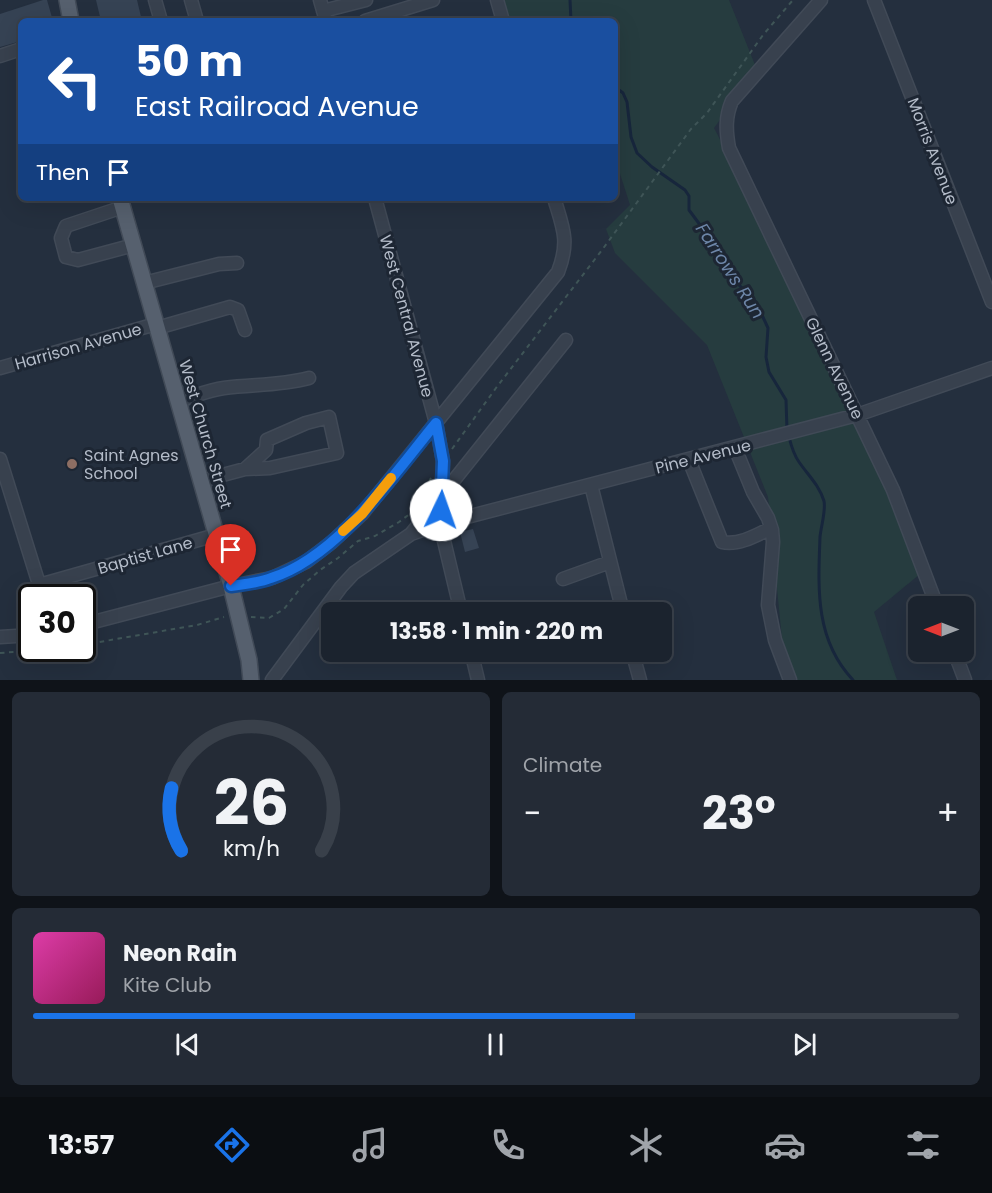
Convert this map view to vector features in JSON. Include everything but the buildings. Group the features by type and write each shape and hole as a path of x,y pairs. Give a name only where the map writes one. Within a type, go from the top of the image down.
{"main road":[{"path":"67,0 70,18"},
{"name":"West Church Street","path":"122,203 231,586 249,660 251,680"}],"street":[{"path":"155,0 160,18"},
{"path":"191,0 196,18"},
{"path":"323,11 366,0"},
{"path":"372,18 401,5 434,0"},
{"path":"497,0 502,18"},
{"name":"Glenn Avenue","path":"821,0 732,101 727,114 729,148 893,490 933,596"},
{"name":"Morris Avenue","path":"874,0 992,302"},
{"path":"0,56 18,50"},
{"name":"West Central Avenue","path":"376,201 436,423 443,461 440,524 459,602"},
{"path":"96,621 231,586 272,578 306,562 332,542 362,514 558,272 565,237 555,201"},
{"path":"122,203 66,226 61,238 66,257 78,260 134,245"},
{"path":"144,283 219,264 237,263"},
{"name":"Harrison Avenue","path":"0,368 230,308 238,309 245,330"},
{"path":"272,680 341,587 354,573 411,534 566,340"},
{"name":"Pine Avenue","path":"411,534 440,524 857,415 992,368"},
{"path":"178,401 223,388 266,386 309,378"},
{"path":"201,481 246,469 270,468 337,453 329,417 306,423 267,440 266,450 246,469"},
{"path":"735,448 771,528 773,542 768,605 775,640 790,680"},
{"path":"0,459 39,584"},
{"path":"688,460 722,542 748,538 771,528"},
{"path":"591,485 620,602"},
{"name":"Baptist Lane","path":"63,584 216,535"},
{"path":"562,579 610,562"},
{"path":"0,638 18,636"},
{"path":"474,662 478,680"},
{"path":"635,662 640,680"},
{"path":"958,662 965,680"}],"path":[{"path":"639,199 692,129 707,113 763,35 793,0"},
{"path":"0,652 18,651"}],"green space":[{"path":"499,0 729,0 757,70 714,128 855,399 920,574 874,612 897,680 786,680 768,497 707,345 615,253 606,229 630,205 618,167 618,18 503,18"}],"waterway":[{"name":"Farrows Run","path":"570,0 571,18"},
{"name":"Farrows Run","path":"618,89 623,93 627,102 631,137 637,153 652,167 685,190 689,196 689,210 715,245 739,285 756,302 768,328 766,357 769,372 786,400 787,430"},
{"name":"Farrows Run","path":"789,437 797,459 816,485 824,501 819,556 822,613 825,631 832,648 841,665 853,680"}],"slow traffic":[{"path":"343,531 362,514 391,478"}],"place":[{"name":"Saint Agnes School","path":"72,464"}],"route":[{"path":"231,586 272,578 306,562 332,542 362,514 436,423 443,461 441,510"}]}
